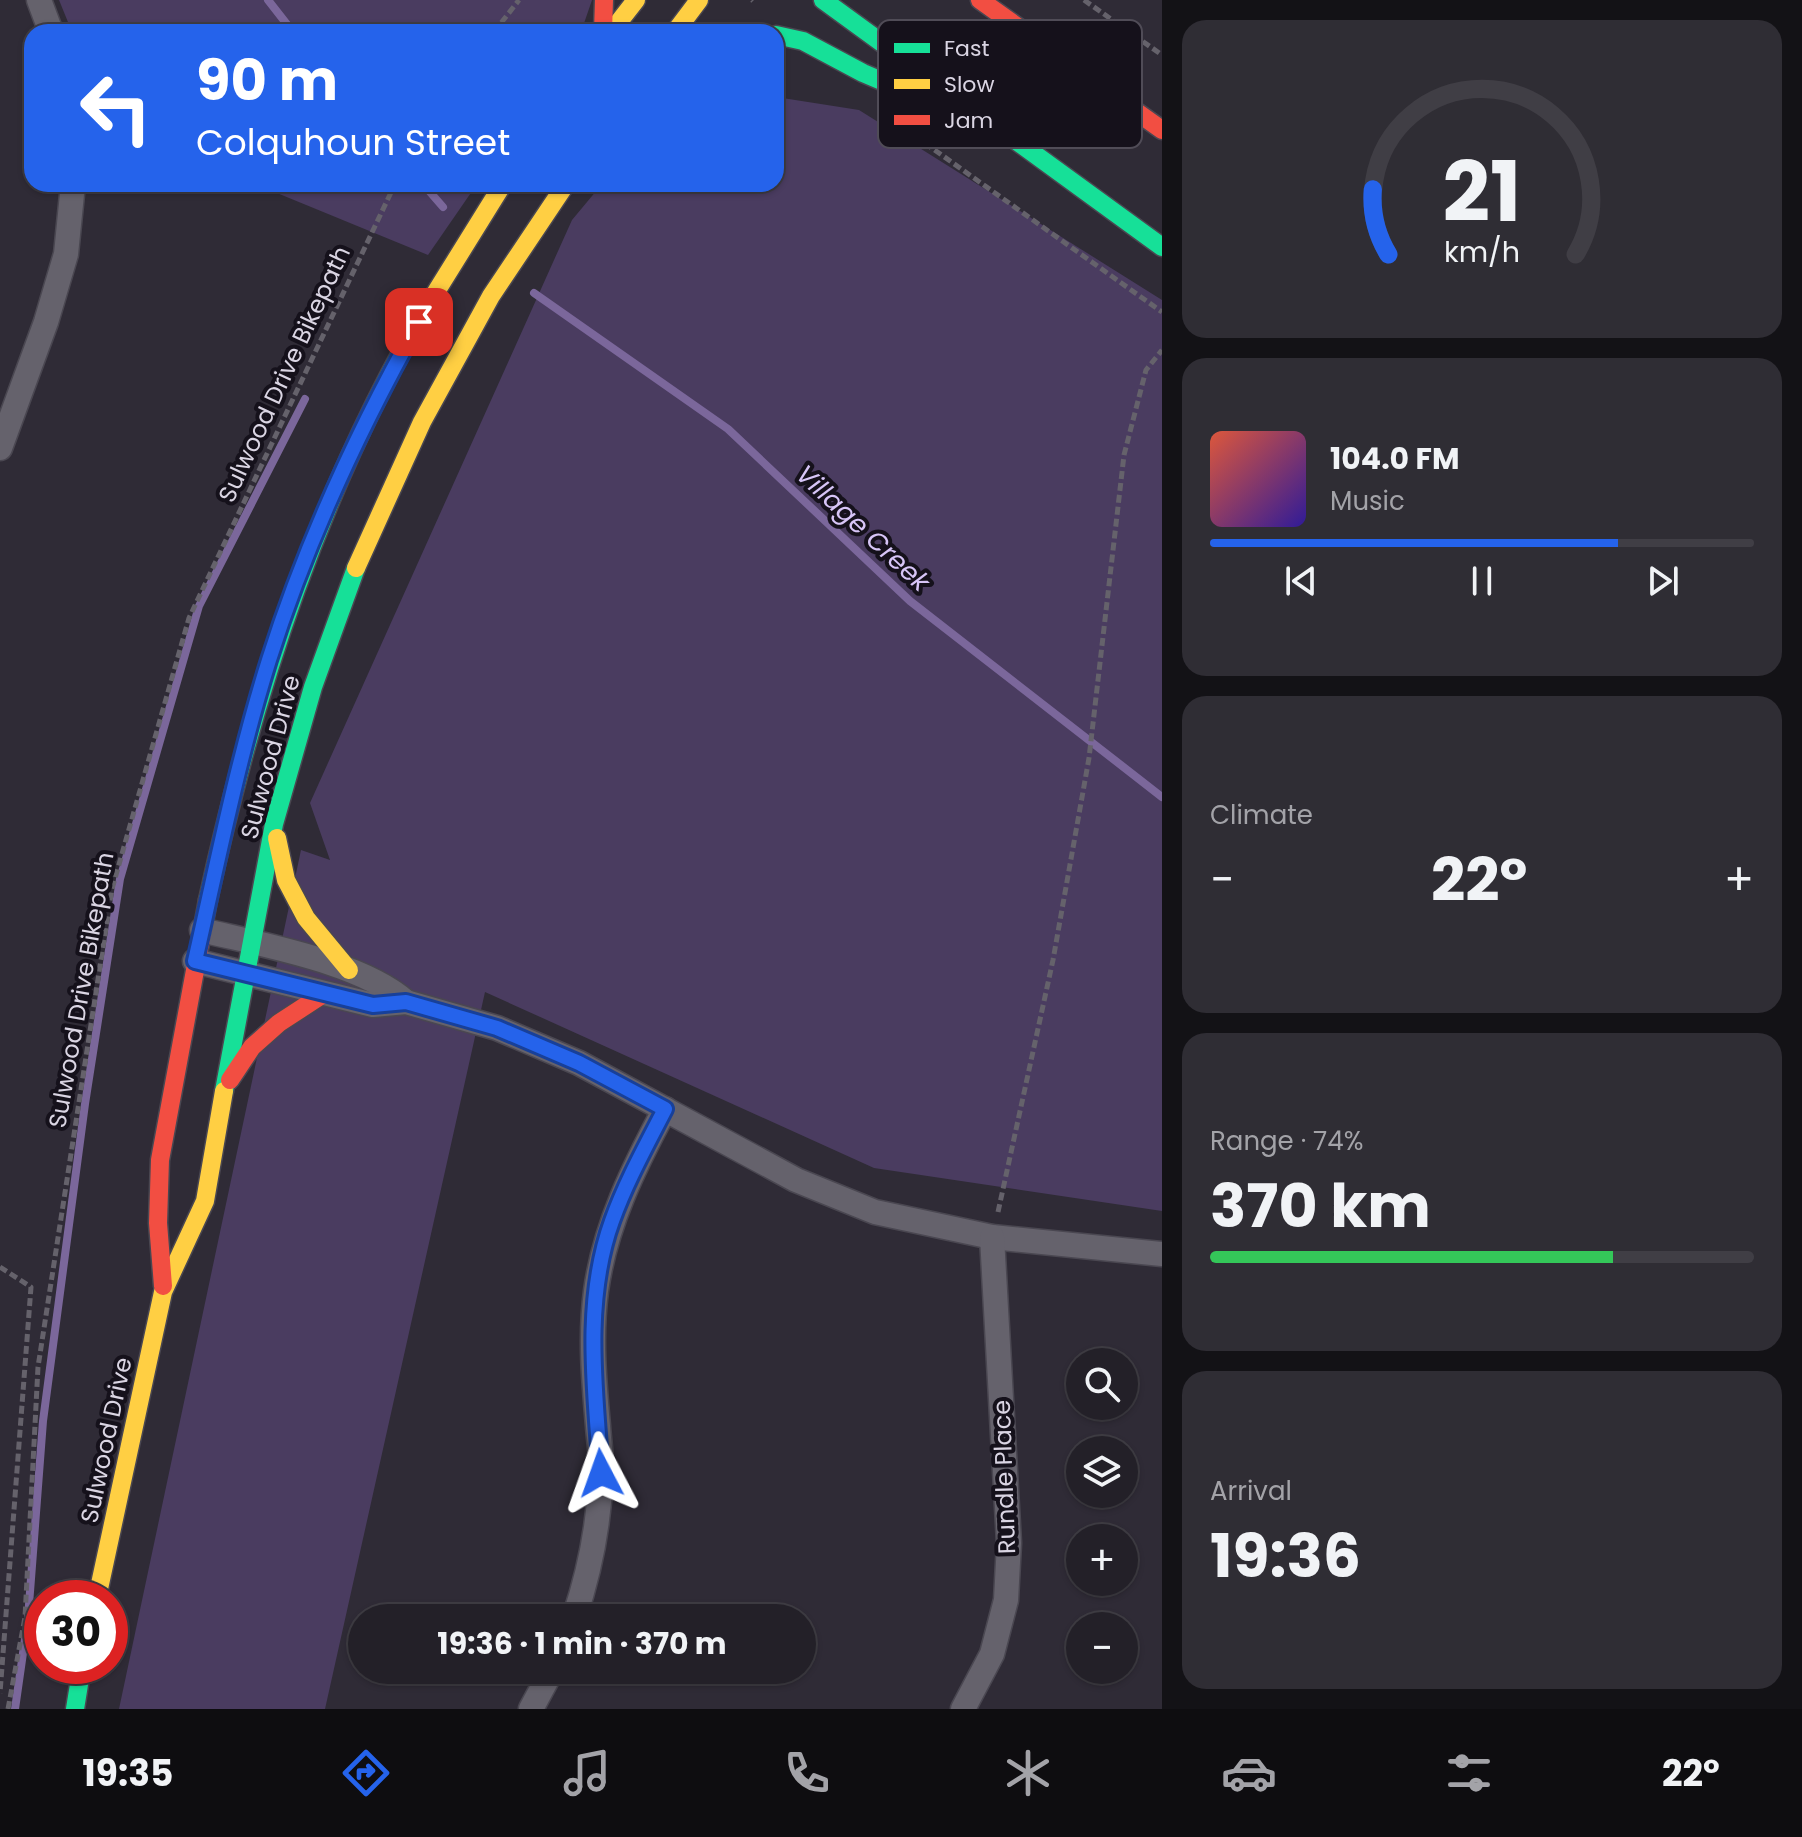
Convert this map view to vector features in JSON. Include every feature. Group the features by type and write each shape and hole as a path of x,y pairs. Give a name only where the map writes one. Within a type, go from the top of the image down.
{"main road":[{"path":"603,24 604,0"},
{"path":"617,24 636,0"},
{"path":"681,24 699,0"},
{"path":"823,0 878,41"},
{"path":"980,0 1008,20"},
{"path":"784,37 803,41 878,79"},
{"path":"1142,116 1162,130"},
{"path":"1024,148 1162,247"},
{"name":"Sulwood Drive","path":"163,1292 159,1248 160,1161 195,961 228,808 270,660 318,531 386,381 498,192"},
{"name":"Sulwood Drive","path":"101,1580 163,1292 205,1201 274,824 313,687 364,547 422,422 491,296 561,192"},
{"path":"274,824 286,880 306,918 349,970"},
{"path":"227,1084 252,1047 279,1023 325,993"},
{"path":"75,1709 79,1684"}],"street":[{"path":"39,0 48,24"},
{"path":"0,448 46,322 66,254 72,192"},
{"path":"202,930 349,970 375,980 406,1002 497,1028 579,1063 796,1180 875,1212 992,1237 1162,1254"},
{"path":"195,961 373,1005 406,1002"},
{"path":"579,1604 595,1544 601,1473 593,1363 596,1291 611,1223 638,1159 665,1109"},
{"name":"Rundle Place","path":"963,1709 992,1654 1006,1600 1009,1543 992,1237"},
{"path":"531,1709 544,1684"}],"path":[{"path":"500,24 519,0"},
{"path":"1084,0 1112,20"},
{"path":"1142,41 1162,55"},
{"path":"931,148 1162,312"},
{"name":"Sulwood Drive Bikepath","path":"8,1709 25,1617 38,1367 112,889 189,618 391,192"},
{"path":"992,1237 1053,960 1094,729 1124,455 1146,370 1162,350"},
{"path":"0,1267 31,1287 0,1693"}],"shaded area":[{"path":"59,0 592,0 584,24 69,24"},
{"path":"784,98 859,110 878,122 878,148 920,148 1162,300 1162,1211 874,1168 485,992 325,1709 119,1709 124,1684 128,1684 128,1667 301,850 330,860 310,803 572,220 595,192 784,192"},
{"path":"274,192 471,192 428,255"}],"waterway":[{"name":"Village Creek","path":"268,0 287,24"},
{"name":"Village Creek","path":"430,192 443,207"},
{"name":"Village Creek","path":"534,293 728,429 910,601 1162,797"},
{"path":"15,1709 28,1618 43,1421 85,1104 120,879 199,606 305,399"}],"traffic: fast":[{"path":"823,0 878,40"},
{"path":"784,37 803,41 878,79"},
{"path":"1026,148 1162,247"},
{"path":"208,900 247,744 296,591 356,442 431,300"},
{"path":"224,1091 274,824 313,687 356,568"},
{"path":"75,1709 79,1684"}],"traffic: slow":[{"path":"617,24 636,0"},
{"path":"681,24 699,0"},
{"path":"431,300 498,192"},
{"path":"356,568 422,422 491,296 561,192"},
{"path":"277,838 286,880 306,918 349,970"},
{"path":"101,1580 163,1292 205,1201 224,1091"}],"traffic: jam":[{"path":"603,24 604,0"},
{"path":"980,0 1008,20"},
{"path":"1142,116 1162,130"},
{"path":"163,1286 158,1223 160,1160 208,900"},
{"path":"230,1080 252,1047 279,1023 325,993"}],"route":[{"path":"419,322 354,447 294,589 270,660 228,808 195,961 373,1005 406,1002 497,1028 579,1063 665,1109 638,1159 611,1223 596,1291 593,1363 601,1473"}]}
